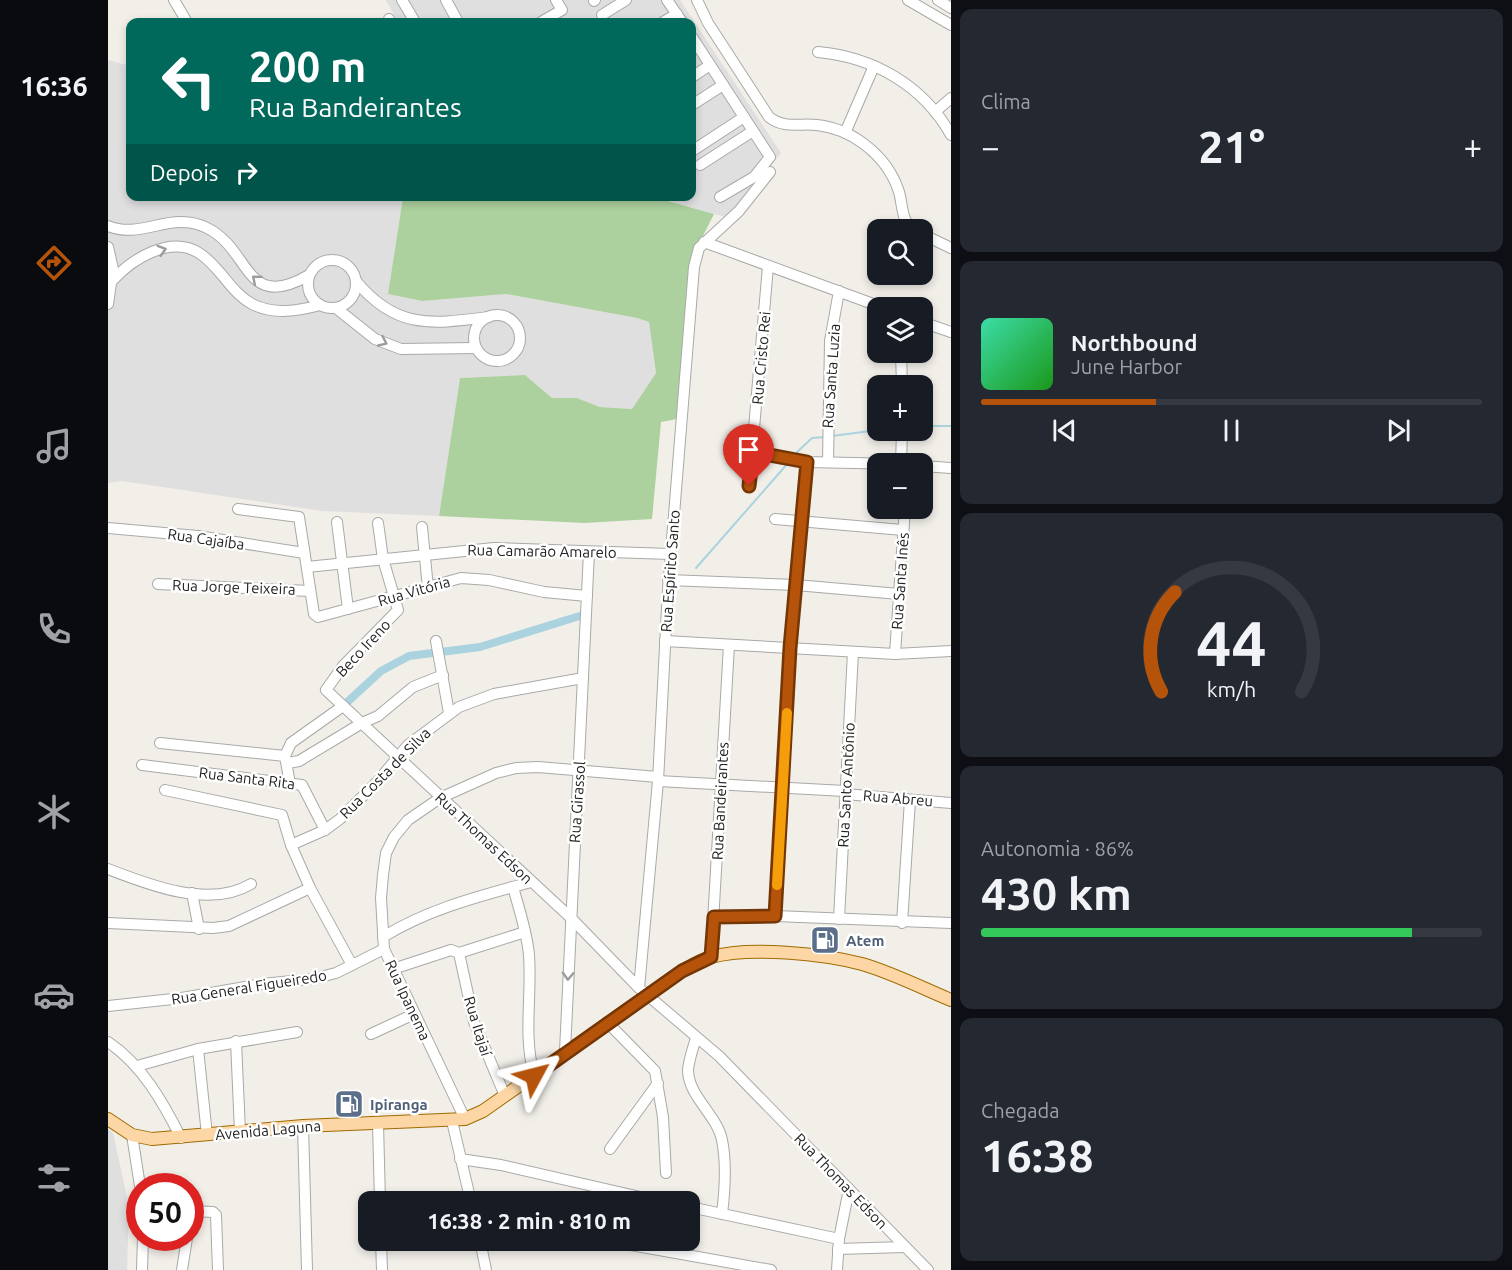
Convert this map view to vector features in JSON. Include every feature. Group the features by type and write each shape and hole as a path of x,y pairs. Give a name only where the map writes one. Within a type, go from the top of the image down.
{"main road":[{"name":"Avenida Laguna","path":"108,1119 132,1135 145,1138 181,1138 303,1126 465,1119 534,1076 643,992 711,957 778,954 842,959 891,974 951,1000"}],"street":[{"path":"167,0 176,18"},
{"path":"174,0 185,18"},
{"path":"402,0 412,18"},
{"path":"446,0 461,18"},
{"path":"548,18 562,10 556,0"},
{"path":"602,15 626,0"},
{"path":"667,0 679,18"},
{"path":"697,0 708,23 772,119 783,125 819,125 845,133 871,149 885,165 899,192 904,219"},
{"path":"908,0 951,25"},
{"path":"696,43 770,157 754,177 720,197"},
{"path":"818,52 843,55 874,66 914,90 935,112 951,135"},
{"path":"696,74 710,65"},
{"path":"845,133 874,66"},
{"path":"696,102 723,85"},
{"path":"935,112 951,98"},
{"path":"696,148 744,117"},
{"path":"700,165 753,131"},
{"name":"Rua Espírito Santo","path":"643,992 658,779 668,580 694,267 699,248 739,211 770,172"},
{"path":"108,226 128,231 165,222 198,224 210,229 222,239 250,274 263,285 282,288 309,275 318,264 339,260 351,268 356,281 381,307 398,317 422,322 445,322 496,315 510,319 519,331 519,344 515,353 502,361 487,359 476,348 474,333 477,326 489,316"},
{"path":"933,239 951,248"},
{"path":"704,242 867,302"},
{"path":"108,247 113,279 108,304"},
{"path":"113,279 128,264 138,258 176,247 199,253 228,285 254,305 271,311 320,305 336,308 375,339 401,349 476,348"},
{"name":"Rua Cristo Rei","path":"749,486 768,266"},
{"path":"309,275 309,291 320,305"},
{"path":"336,308 350,301 356,281"},
{"name":"Rua Santa Luzia","path":"828,462 830,341 839,291"},
{"path":"933,326 951,332"},
{"path":"753,452 807,462 867,463"},
{"path":"775,916 790,648 807,462"},
{"path":"933,467 951,468"},
{"path":"238,509 295,514 299,517 310,591"},
{"path":"775,519 903,530"},
{"name":"Rua Santa Inês","path":"895,654 904,519"},
{"path":"337,522 348,609"},
{"path":"378,523 383,559 396,601"},
{"path":"422,527 428,588"},
{"name":"Rua Cajaíba","path":"108,528 198,536 304,553"},
{"name":"Rua Camarão Amarelo","path":"307,567 425,553 494,548 670,554"},
{"name":"Rua Girassol","path":"565,1051 589,552"},
{"name":"Rua Vitória","path":"310,591 314,614 318,617 348,609 396,601 449,580 474,578 544,592 587,596"},
{"path":"668,580 796,585 899,594"},
{"name":"Rua Jorge Teixeira","path":"158,584 310,591"},
{"name":"Beco Ireno","path":"326,690 359,649 397,612 396,601"},
{"path":"665,641 895,654 951,651"},
{"name":"Rua Bandeirantes","path":"711,957 729,645"},
{"path":"438,650 449,713"},
{"name":"Rua Santo Antônio","path":"839,919 853,652"},
{"path":"160,743 299,761 362,723 378,716 413,687 443,675"},
{"name":"Rua Costa de Silva","path":"291,845 325,830 377,782 422,733 449,713 475,699 494,694 584,678"},
{"name":"Rua Thomas Edson","path":"326,690 570,917 643,992 719,1056 928,1270"},
{"path":"290,784 287,760 291,743 343,706"},
{"name":"Rua Santa Rita","path":"142,765 302,785 325,830"},
{"name":"Rua Ipanema","path":"465,1119 384,949 381,898 386,853 394,837 408,820 441,798 496,773 516,768 580,770 658,779"},
{"name":"Rua Abreu","path":"658,779 720,786 845,792 951,803"},
{"path":"165,790 280,814 310,888 352,965"},
{"path":"902,923 910,800"},
{"path":"108,869 155,885 192,893 222,894 240,891 251,884"},
{"path":"383,937 409,921 450,905 531,882"},
{"path":"513,887 529,954 529,1055 534,1076"},
{"path":"108,923 199,929 229,926 310,888"},
{"path":"192,893 199,929"},
{"path":"714,917 775,916 902,923 951,923"},
{"path":"393,969 451,950 459,953 525,932"},
{"name":"Rua General Figueiredo","path":"108,1006 312,979 352,965 384,949"},
{"name":"Rua Itajaí","path":"459,953 474,1022 505,1096"},
{"path":"371,1034 414,1014"},
{"path":"607,1022 646,1059 655,1071 666,1142 666,1173"},
{"path":"136,1066 198,1049 297,1032"},
{"path":"696,1038 688,1071 690,1081 716,1123 722,1139 726,1185 723,1214"},
{"path":"236,1041 240,1132"},
{"path":"108,1042 136,1066 166,1108 181,1138"},
{"path":"198,1049 207,1135"},
{"path":"610,1149 658,1083"},
{"path":"452,1121 468,1191"},
{"path":"378,1123 380,1191"},
{"path":"303,1126 307,1270"},
{"path":"132,1135 138,1173"},
{"path":"460,1159 501,1164 615,1191"},
{"path":"837,1270 838,1244 849,1189"},
{"path":"700,1209 838,1244 904,1247"},
{"path":"204,1212 213,1212 216,1215 218,1270"},
{"path":"142,1270 143,1251"},
{"path":"182,1270 185,1251"},
{"path":"381,1251 382,1270"},
{"path":"482,1251 486,1270"},
{"path":"665,1251 771,1270"}],"shaded area":[{"path":"386,0 680,0 692,18 396,18"},
{"path":"696,24 781,153 729,218 668,201 696,201"},
{"path":"108,60 126,65 126,201 402,201 388,294 422,301 506,294 649,322 656,373 632,409 600,407 577,398 552,398 525,375 460,378 439,516 322,511 122,481 108,483"},
{"path":"108,1129 113,1133 126,1192 128,1251 127,1270 108,1270"}],"green space":[{"path":"402,201 668,201 714,214 692,258 677,419 661,422 652,519 585,523 439,516 460,378 525,375 552,398 577,398 600,407 632,409 656,373 649,322 506,294 422,301 388,294"}],"waterway":[{"path":"933,426 951,426"},
{"path":"832,436 867,431"},
{"path":"794,455 812,438 826,437"},
{"path":"696,568 789,462"},
{"path":"343,706 381,671 409,656 480,647 586,614"}],"slow traffic":[{"path":"777,885 787,713"}],"place":[{"name":"Atem","path":"825,940"},
{"name":"Ipiranga","path":"349,1104"}],"route":[{"path":"534,1076 565,1051 682,971 711,957 714,917 775,916 790,648 807,462 753,452 749,486"}]}
